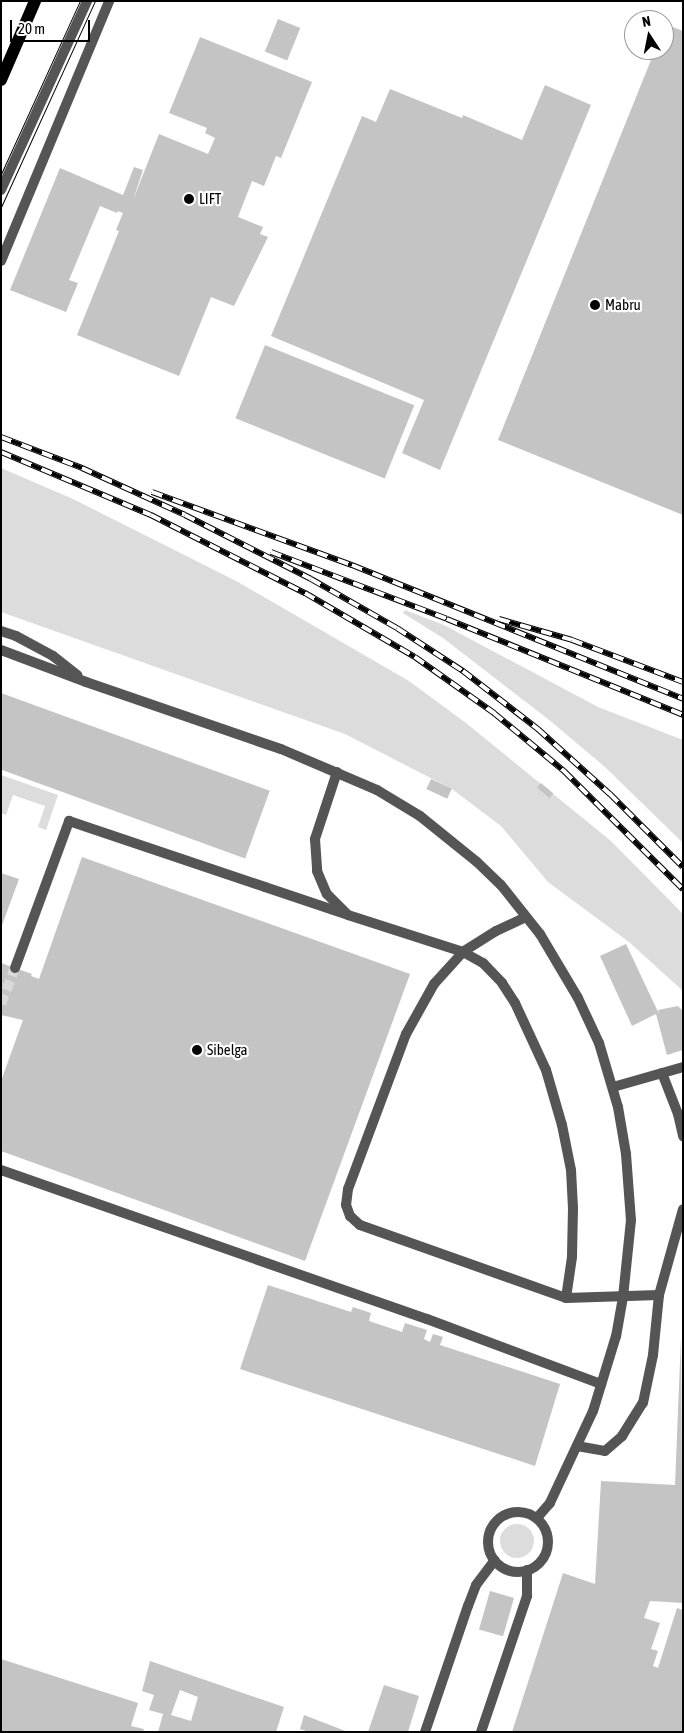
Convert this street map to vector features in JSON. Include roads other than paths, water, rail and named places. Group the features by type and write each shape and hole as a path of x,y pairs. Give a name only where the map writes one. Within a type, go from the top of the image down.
{"main road":[{"path":"1,80 35,1"}],"street":[{"path":"1,190 87,1"},
{"path":"1,261 109,1"},
{"path":"1,631 16,636 53,656 86,682"},
{"path":"1,650 86,682 281,749 378,790 420,816 453,842 501,885 540,934 578,998 599,1043 613,1087 626,1154 631,1220 623,1297 616,1336 593,1411 550,1503 537,1518"},
{"path":"337,772 315,839 317,871 327,894 348,915"},
{"path":"15,968 69,821 463,952 483,963 502,983 528,1029 555,1095 571,1170 573,1208 572,1257 566,1298"},
{"path":"526,917 463,952 434,984 406,1034 348,1189 346,1205 350,1216 360,1225 566,1298 659,1295"},
{"path":"613,1087 683,1068"},
{"path":"662,1073 678,1114 683,1136"},
{"path":"1,1170 427,1319 601,1384"},
{"path":"577,1446 605,1451 622,1436 642,1403 653,1355 659,1295 683,1209"},
{"path":"518,1512 537,1518 544,1525 549,1544 541,1562 527,1570 510,1570 495,1560 488,1545 489,1535 500,1518 518,1512"},
{"path":"425,1732 476,1585 495,1560"},
{"path":"481,1732 527,1596 527,1570"}],"tunnel":[{"path":"1,1004 15,968"}],"tram line":[{"path":"1,174 80,1"},
{"path":"1,207 95,1"}],"railway":[{"path":"1,437 82,468 185,515 311,579 397,628 463,671 538,729 610,794 683,867"},
{"path":"1,452 151,515 305,593 415,657 494,713 564,771 683,889"},
{"path":"152,492 352,565 683,699"},
{"path":"271,552 447,619 683,715"},
{"path":"499,619 572,640 683,682"}],"place":[{"name":"LIFT","path":"189,199"},
{"name":"Mabru","path":"595,305"},
{"name":"Sibelga","path":"197,1050"}]}
